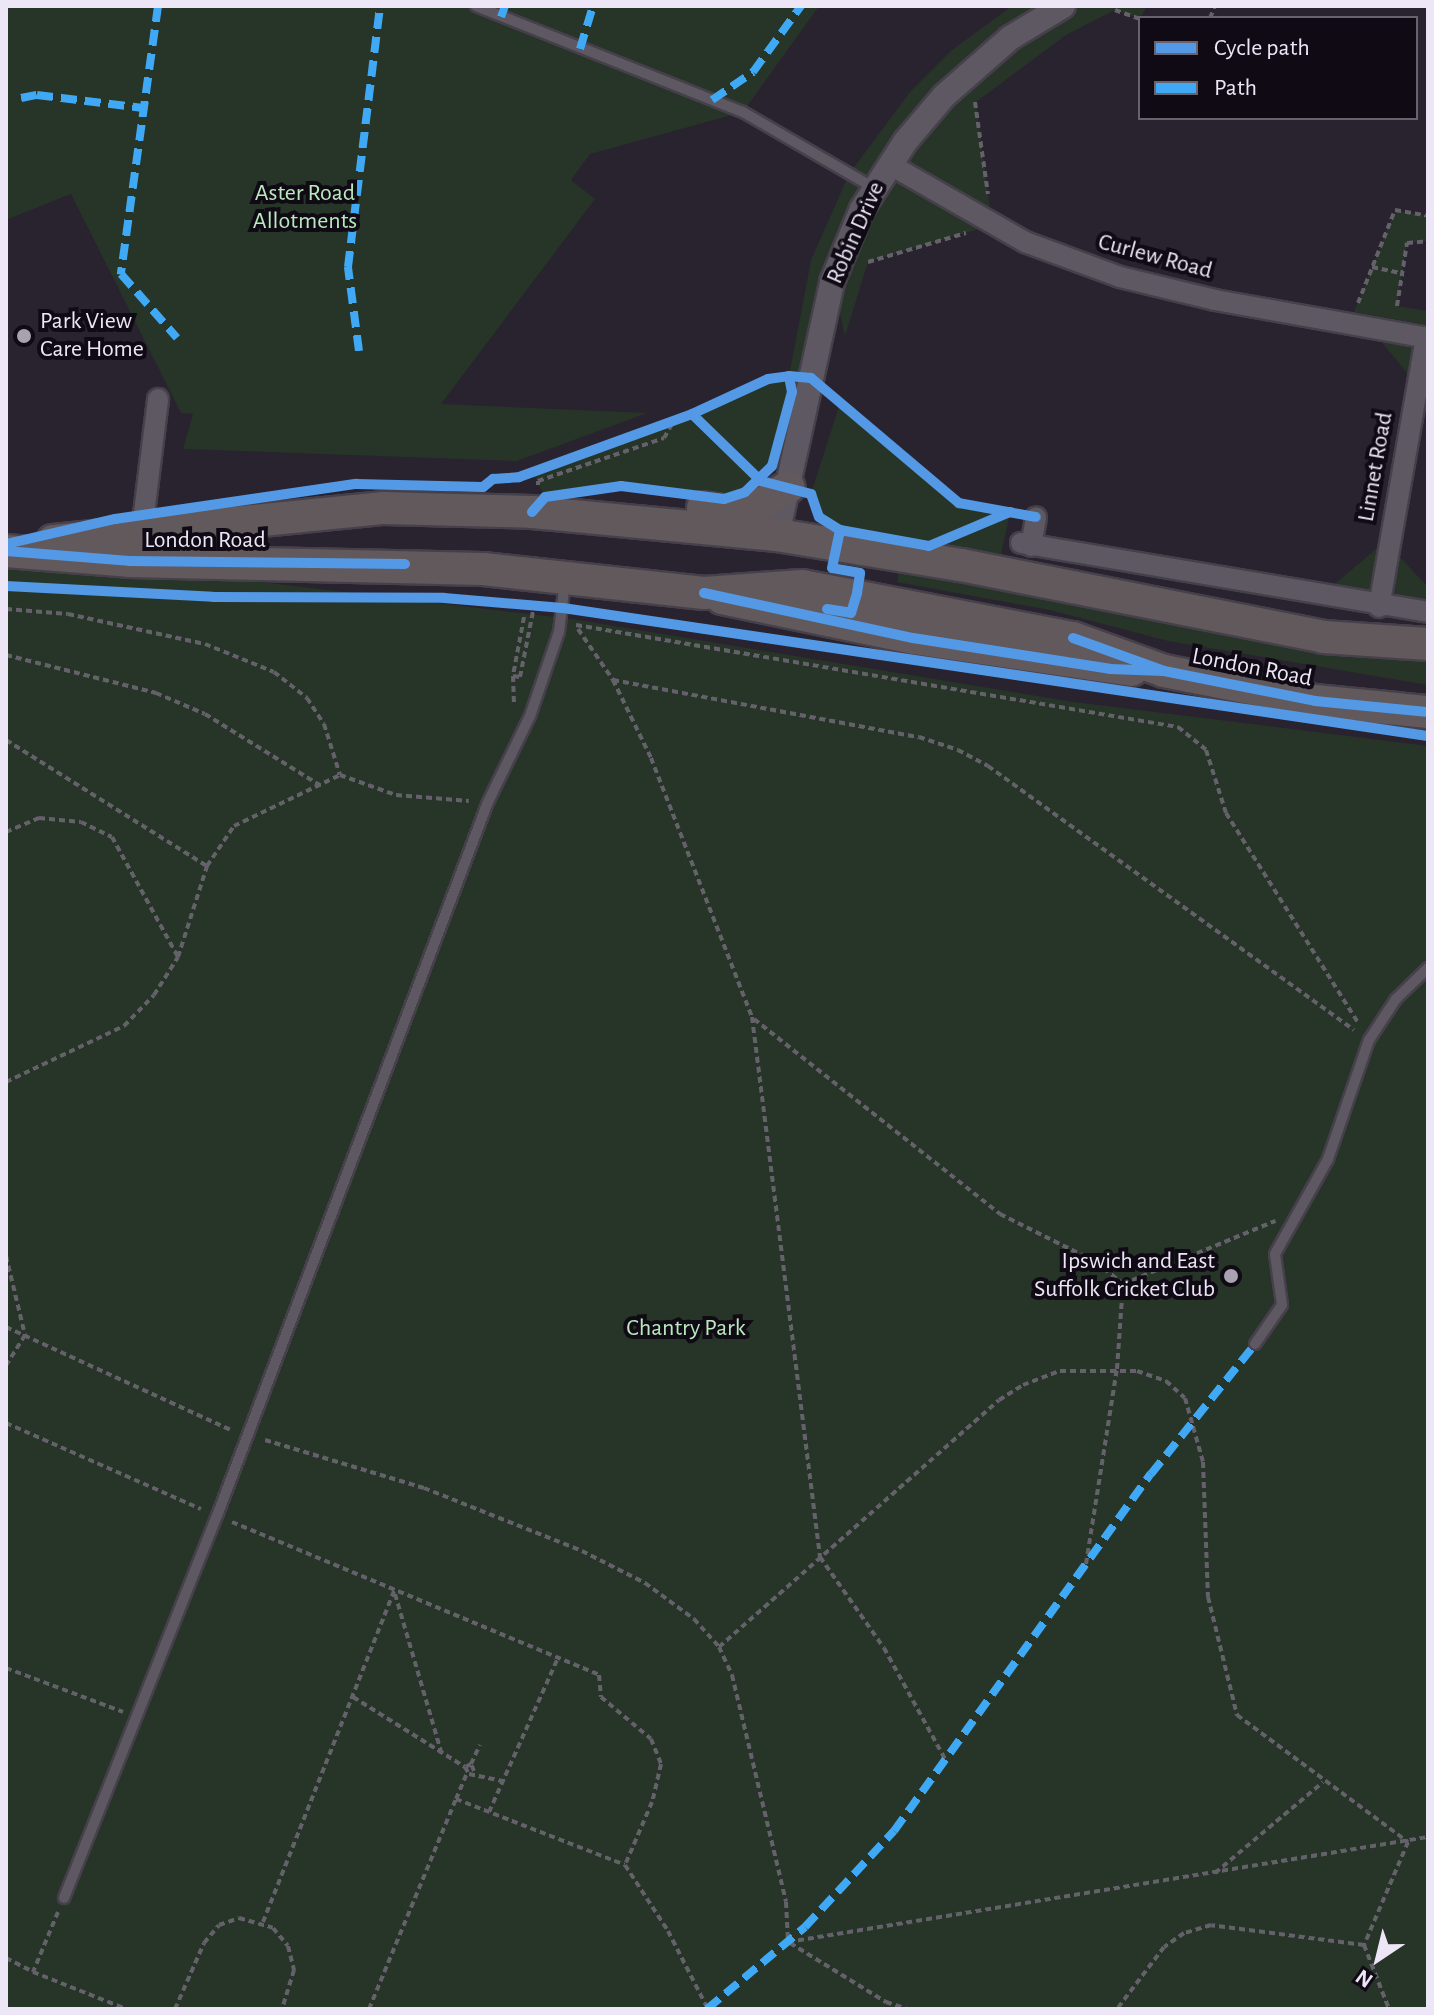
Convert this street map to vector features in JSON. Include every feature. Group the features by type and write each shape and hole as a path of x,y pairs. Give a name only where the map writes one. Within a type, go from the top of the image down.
{"main road":[{"path":"542,501 610,502 734,513 758,506 788,487"},
{"name":"London Road","path":"6,549 142,530 384,508 542,501 961,565 1323,637 1428,644"},
{"path":"770,585 777,535"},
{"name":"London Road","path":"6,549 129,561 405,564 565,576 704,593 770,585 802,586 1073,638 1164,671 1315,701 1428,712"},
{"path":"704,593 913,638 1110,669 1164,671"}],"street":[{"name":"Robin Drive","path":"777,535 832,282 874,188 919,124 974,68 1063,6"},
{"name":"Curlew Road","path":"889,164 1025,242 1120,277 1215,300 1427,338"},
{"name":"Linnet Road","path":"1379,607 1427,338"},
{"path":"142,530 158,399"},
{"path":"1036,517 1026,544 1379,607 1428,612"}],"lane":[{"path":"476,6 743,112 874,188"},
{"path":"64,1898 217,1516 488,802 530,716 562,613 565,576"},
{"path":"1255,1344 1282,1305 1275,1254 1328,1159 1369,1040 1396,999 1428,968"}],"path":[{"path":"1115,10 1138,18"},
{"path":"975,102 990,208"},
{"path":"1354,312 1395,210 1428,216"},
{"path":"868,262 976,230"},
{"path":"1397,306 1407,243 1428,241"},
{"path":"1372,267 1402,273"},
{"path":"532,471 679,419"},
{"path":"542,501 538,481 664,438 679,419"},
{"path":"524,617 513,676 520,677 534,606"},
{"path":"6,609 68,614 205,644 274,672 307,698 324,724 340,775"},
{"path":"562,613 613,680 651,758 752,1017 820,1557 884,1648 946,1761"},
{"path":"574,625 1178,727 1206,750 1226,813 1369,1040"},
{"path":"6,655 156,693 205,714 321,786"},
{"path":"613,680 919,737 958,750 988,766 1369,1040"},
{"path":"6,740 207,866"},
{"path":"6,1082 124,1026 154,995 178,957 207,866 234,826 262,809 321,786 340,775 396,795 488,802"},
{"path":"6,832 39,818 81,822 112,837 178,957"},
{"path":"752,1017 1000,1214 1096,1262 1123,1284"},
{"path":"1123,1284 1299,1211"},
{"path":"6,1256 25,1335 6,1366"},
{"path":"1086,1564 1117,1369 1123,1284"},
{"path":"6,1327 192,1414 248,1435 424,1488 582,1551 645,1583 694,1619 719,1647 732,1675 786,1902 788,1942"},
{"path":"719,1647 1023,1385 1060,1371 1117,1369 1166,1381 1185,1398 1203,1462 1208,1597 1237,1715 1323,1782 1408,1842"},
{"path":"6,1423 217,1516 599,1675 601,1697 659,1750 656,1791 625,1865"},
{"path":"263,1922 394,1591"},
{"path":"394,1591 442,1755"},
{"path":"489,1812 558,1658"},
{"path":"6,1668 137,1717"},
{"path":"353,1697 465,1767 467,1773 369,2009"},
{"path":"465,1767 471,1764 480,1745"},
{"path":"471,1764 474,1771"},
{"path":"467,1773 474,1771 502,1781"},
{"path":"1214,1873 1323,1782"},
{"path":"456,1799 625,1865 668,1931 708,2009"},
{"path":"788,1942 1428,1837"},
{"path":"1389,2009 1364,1945 1408,1842"},
{"path":"33,1972 64,1898"},
{"path":"175,2009 211,1933 239,1918 263,1922 281,1935 293,1958 292,1982 282,2009"},
{"path":"1117,2009 1164,1947 1184,1933 1211,1925 1364,1945"},
{"path":"788,1942 886,2002 908,2009"},
{"path":"6,1958 126,2009"},
{"path":"106,2009 109,2002"}],"green space":[{"name":"Aster Road Allotments","path":"6,6 819,6 743,112 590,154 571,180 595,199 441,404 647,413 517,461 183,449 193,414 181,413 71,194 6,220"},
{"path":"1012,6 1147,6 1138,18 1115,10 1066,35 976,102 990,208 976,230 868,262 845,336 833,284 811,378 789,376 811,260 849,174 910,92 952,50"},
{"path":"1395,210 1428,216 1428,241 1407,243 1397,306 1428,311 1428,325 1354,312"},
{"path":"1388,331 1428,338 1428,377 1408,374 1383,344"},
{"path":"789,376 792,392 776,454 761,481 724,499 621,486 545,497 532,471 692,414 768,379"},
{"path":"840,403 959,503 1010,512 997,574 840,530 819,517 811,494"},
{"path":"1376,549 1397,554 1428,587 1428,612 1330,588"},
{"name":"Chantry Park","path":"6,552 572,619 1074,702 1428,746 1428,2009 6,2009"},
{"path":"901,561 1428,646 1428,685 1168,641 1050,610 897,582"}],"marked path":[{"path":"158,6 121,274 177,338"},
{"path":"359,351 348,267 380,6"},
{"path":"501,17 505,6"},
{"path":"580,49 593,6"},
{"path":"712,100 753,72 801,6"},
{"path":"21,98 37,95 143,108"},
{"path":"707,2009 805,1927 894,1831 1151,1474 1255,1344"}],"cycle path":[{"path":"532,512 545,497 621,486 724,499 745,492 772,466 792,392 789,376"},
{"path":"6,544 115,519 356,484 483,487 493,479 519,477 692,414 768,379 789,376 811,378 959,503 1036,517"},
{"path":"692,414 761,481 811,494 819,517 840,530 929,546 1010,512"},
{"path":"827,609 851,613 857,593 860,573 832,568 840,530"},
{"path":"6,551 129,561 405,564"},
{"path":"6,586 213,597 444,598 563,608 1428,736"},
{"path":"704,593 913,638 1110,669 1164,671"},
{"path":"1073,638 1164,671 1315,701 1428,712"}],"place":[{"name":"Park View Care Home","path":"24,336"},
{"name":"Ipswich and East Suffolk Cricket Club","path":"1231,1276"}]}
